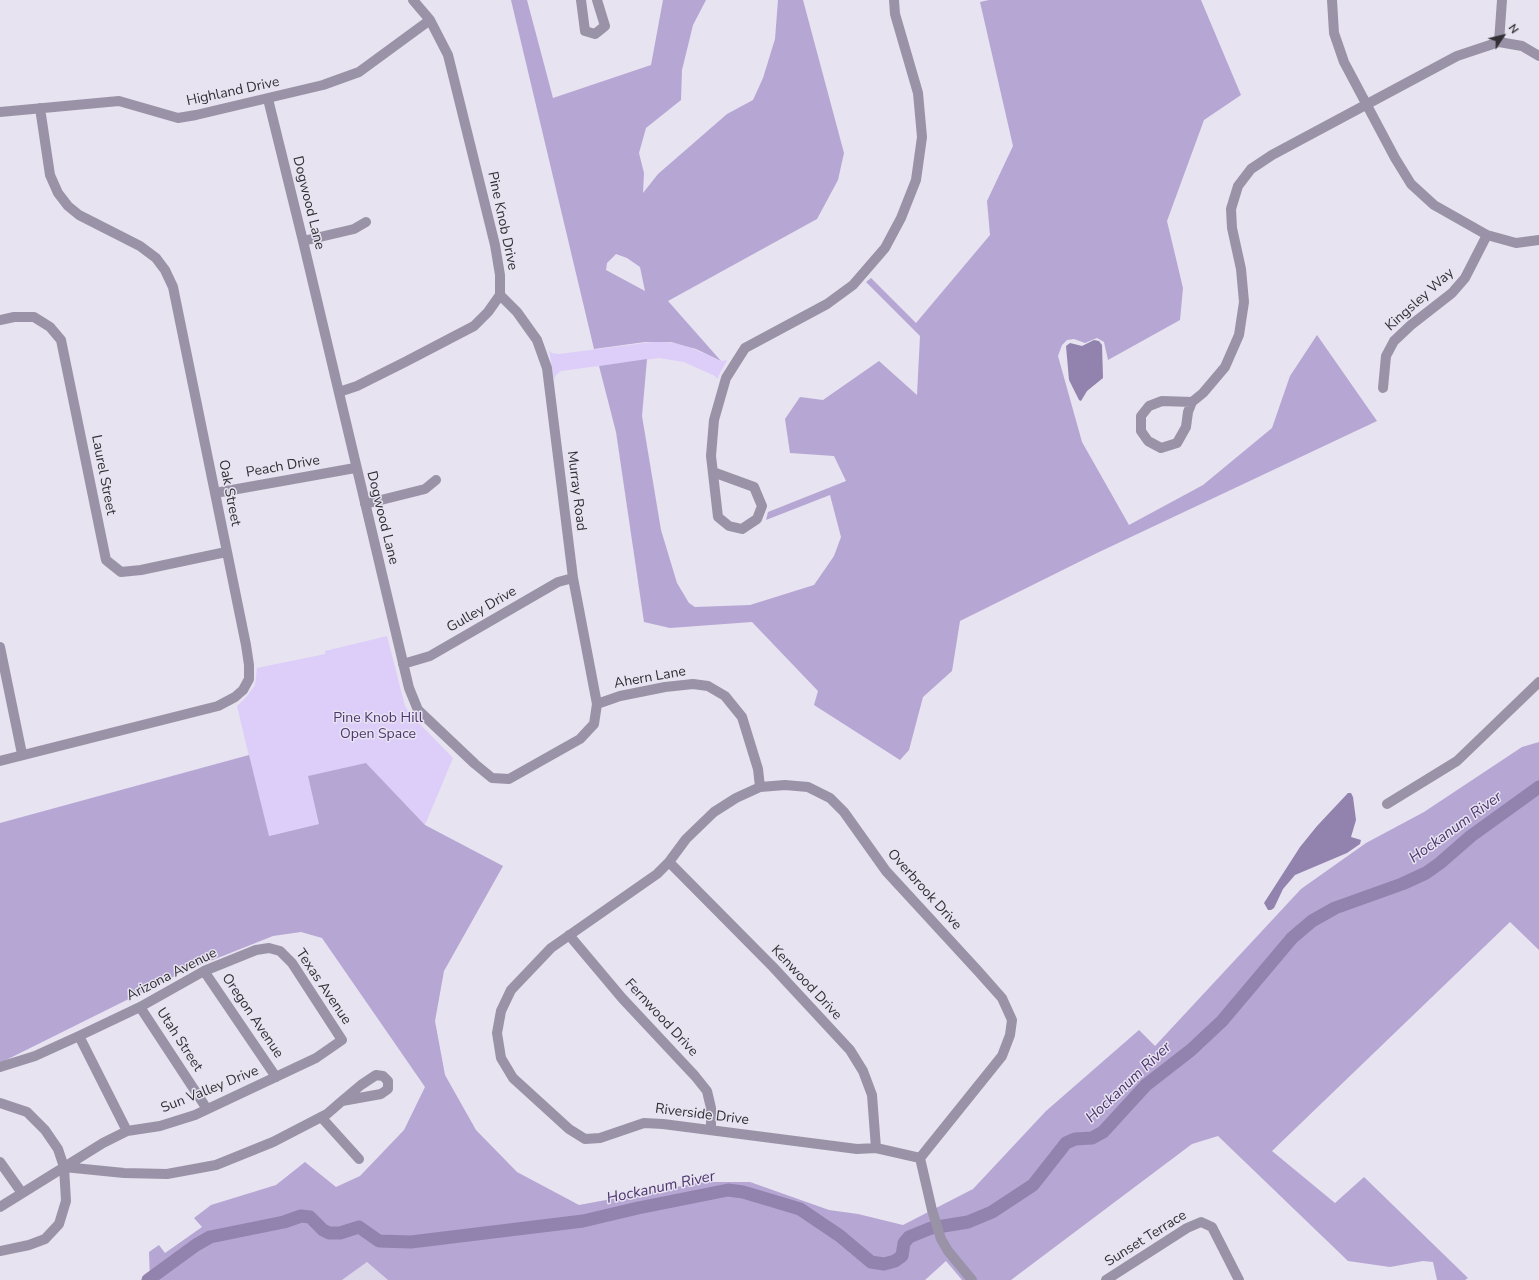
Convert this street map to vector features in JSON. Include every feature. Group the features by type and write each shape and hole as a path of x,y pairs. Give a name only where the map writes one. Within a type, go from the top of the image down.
{"street":[{"name":"Pine Knob Drive","path":"413,0 430,20 448,55 495,245 500,275 500,295"},
{"path":"581,0 585,31 595,34 605,26 597,0"},
{"path":"714,472 754,487 762,506 757,519 742,529 728,526 718,517 711,456 714,420 726,378 745,348 827,304 853,285 885,248 902,218 916,180 922,137 918,93 896,14 894,0"},
{"path":"1332,0 1334,33 1344,62 1366,105 1411,184 1434,205 1487,235 1516,243 1539,240"},
{"path":"1500,42 1502,0"},
{"name":"Highland Drive","path":"0,112 119,101 178,118 268,99 323,85 359,72 430,20"},
{"path":"1192,402 1162,401 1149,406 1141,416 1140,431 1148,441 1161,448 1177,443 1186,426 1188,412 1192,402 1203,393 1225,367 1239,335 1244,302 1241,269 1232,228 1232,209 1238,186 1251,169 1272,155 1457,56 1500,42 1522,46 1539,56"},
{"name":"Dogwood Lane","path":"268,99 304,242 355,468 365,504 408,688 418,710 474,764 492,778 509,779 580,739 594,724 597,704"},
{"name":"Oak Street","path":"0,761 22,754 218,706 235,697 243,690 249,679 249,665 178,308 168,276 156,258 140,246 79,215 61,197 50,175 40,108"},
{"path":"304,242 354,229 366,222"},
{"name":"Kingsley Way","path":"1383,388 1386,356 1394,341 1452,293 1465,278 1487,235"},
{"path":"339,392 357,386 474,326 488,312 500,295"},
{"name":"Murray Road","path":"500,295 517,312 537,340 546,368 573,578 597,704"},
{"name":"Laurel Street","path":"0,320 14,317 34,317 50,327 60,340 106,560 121,572 141,570 226,552"},
{"name":"Peach Drive","path":"215,494 355,468"},
{"path":"365,504 425,489 436,480"},
{"name":"Gulley Drive","path":"403,664 430,656 558,582 573,578"},
{"path":"0,647 22,754"},
{"path":"1387,804 1457,761 1539,682"},
{"name":"Ahern Lane","path":"597,704 620,696 665,687 693,684 708,686 725,696 742,717 758,769 760,787"},
{"name":"Overbrook Drive","path":"668,862 686,839 714,812 736,798 760,787 785,785 808,786 830,798 844,812 886,871 1002,998 1012,1020 1010,1035 1002,1056 920,1158"},
{"name":"Riverside Drive","path":"668,862 657,874 551,948 511,990 502,1011 497,1033 501,1058 513,1078 569,1129 585,1139 600,1138 644,1123 857,1149 876,1148 920,1158"},
{"name":"Kenwood Drive","path":"668,862 772,966 850,1050 863,1071 872,1095 876,1148"},
{"name":"Fernwood Drive","path":"569,935 622,998 695,1076 707,1091 711,1108 711,1130"},
{"name":"Arizona Avenue","path":"0,1067 35,1056 79,1036 140,1006 204,971 256,950 269,948 280,951"},
{"name":"Texas Avenue","path":"280,951 292,963 342,1040"},
{"name":"Oregon Avenue","path":"204,971 276,1077"},
{"name":"Utah Street","path":"140,1006 207,1109"},
{"path":"79,1036 127,1132"},
{"name":"Sun Valley Drive","path":"0,1207 103,1143 127,1132 160,1126 207,1109 316,1058 342,1040"},
{"path":"64,1167 124,1173 167,1174 216,1165 273,1142 321,1117 342,1101"},
{"path":"0,1103 27,1112 58,1149 64,1167 66,1201 59,1224 45,1239 29,1245 0,1251"},
{"path":"321,1117 359,1159"},
{"path":"920,1158 936,1227 948,1251 972,1280"},
{"path":"1,1166 22,1194"},
{"name":"Sunset Terrace","path":"1106,1280 1187,1228 1201,1222 1212,1227 1239,1280"}],"shaded area":[{"path":"511,0 527,0 553,98 651,65 663,0 706,0 693,25 682,70 681,100 646,128 639,153 644,173 643,193 658,174 727,114 753,100 763,78 775,39 778,0 803,0 844,153 838,180 817,219 668,301 721,361 696,349 671,342 645,342 594,349","holes":["616,254 627,258 640,267 645,291 606,270 607,263"]},
{"path":"989,0 1201,0 1241,95 1204,120 1167,221 1183,288 1180,320 1108,360 1104,342 1097,338 1085,343 1074,339 1067,340 1062,345 1058,356 1082,442 1129,525 1203,485 1272,428 1290,376 1317,335 1377,421 1097,553 960,621 952,671 923,697 909,750 900,760 814,705 818,691 752,622 670,628 644,622 616,432 599,366 647,359 642,416 661,530 677,583 689,603 695,607 750,605 814,585 834,556 841,537 830,495 766,520 768,512 846,481 834,456 790,453 785,419 800,397 823,400 879,361 917,395 920,336 866,282 871,278 916,323 990,235 987,201 1013,146 980,2"},
{"path":"1094,340 1099,341 1102,345 1103,378 1087,391 1081,401 1079,400 1069,380 1066,346 1070,343 1082,346"},
{"path":"1539,742 1539,950 1510,922 1272,1151 1335,1203 1364,1177 1468,1278 1465,1280 1437,1280 1433,1262 1423,1261 1390,1267 1348,1261 1218,1136 1192,1144 1011,1280 962,1280 946,1261 925,1280 388,1280 367,1262 342,1280 150,1280 149,1252 159,1245 165,1253 202,1227 194,1218 211,1205 276,1185 305,1162 336,1187 360,1176 404,1130 425,1087 322,938 301,932 273,936 185,971 0,1063 0,823 249,755 269,836 319,824 308,776 366,763 425,825 503,866 444,971 435,1021 445,1075 476,1130 517,1172 579,1205 703,1182 750,1182 829,1210 858,1214 903,1225 973,1189 1046,1111 1139,1030 1155,1046 1301,889 1366,843 1424,812 1522,747"},
{"path":"1348,793 1351,793 1353,797 1356,820 1351,837 1361,840 1360,844 1347,853 1295,875 1283,889 1274,908 1268,910 1264,903 1300,847 1317,826"},
{"path":"367,1262 388,1280 342,1280"}],"green space":[{"path":"660,341 685,345 721,361 727,360 717,379 715,376 684,362 659,358 561,371 554,379 549,350 552,353 559,354"},
{"name":"Pine Knob Hill Open Space","path":"387,636 405,706 412,716 453,758 425,825 366,763 319,824 268,836 237,706 255,685 257,668 325,654 325,651"}],"waterway":[{"name":"Hockanum River","path":"148,1280 196,1245 210,1237 284,1222 301,1216 310,1217 323,1230 329,1233 340,1233 359,1227 379,1241 411,1242 583,1221 638,1208 728,1190 743,1192 800,1209 840,1236 871,1262 884,1264 895,1261 902,1256 904,1243 909,1237 931,1228 968,1222 992,1212 1033,1185 1066,1143 1075,1139 1092,1138 1103,1132 1146,1085 1191,1050 1222,1021 1292,938 1312,921 1335,908 1402,884 1426,873 1471,836 1539,787"}]}
